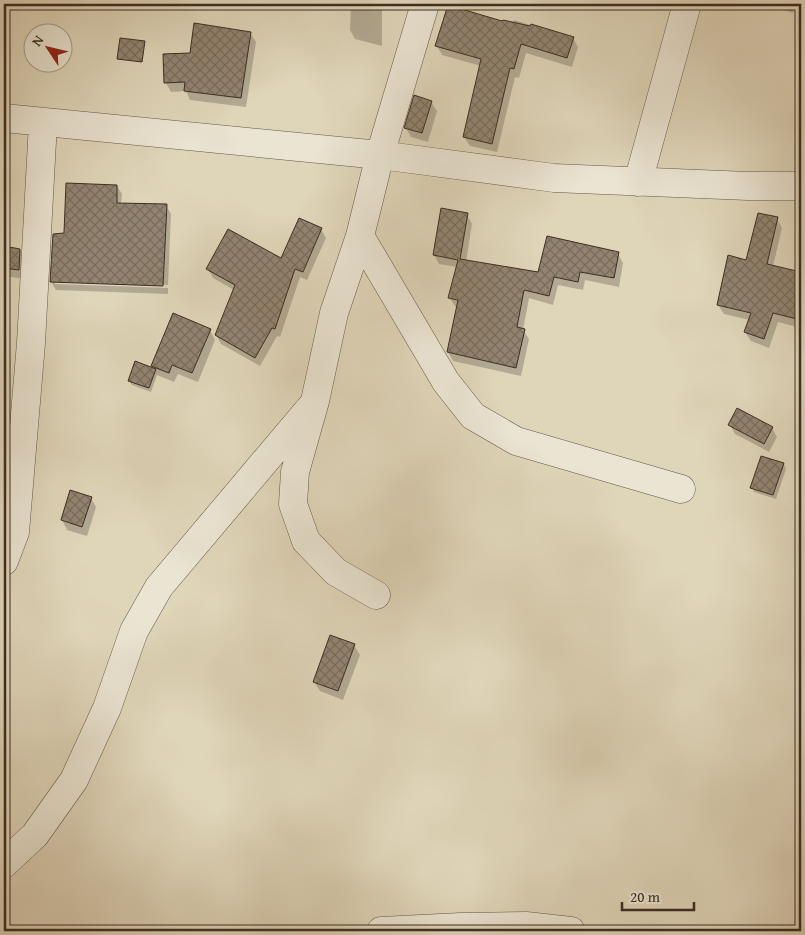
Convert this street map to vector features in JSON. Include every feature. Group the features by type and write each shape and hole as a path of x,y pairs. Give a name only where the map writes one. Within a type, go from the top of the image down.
{"street":[{"path":"376,595 336,572 306,541 292,504 296,472 316,401 334,313 360,236 380,155 425,4"},
{"path":"638,182 687,4"},
{"path":"4,118 380,155 554,178 748,186 801,186"},
{"path":"4,561 16,532 31,343 43,123"},
{"path":"360,236 446,382 473,416 516,441 681,489"},
{"path":"4,864 35,835 74,780 107,708 134,632 159,587 316,401"},
{"path":"381,931 526,926 571,931"}],"building":[{"path":"448,5 502,21 530,26 531,24 574,37 567,58 521,44 514,69 510,68 492,144 463,137 481,59 435,46"},
{"path":"194,23 251,32 241,98 184,91 185,82 164,83 163,54 190,53"},
{"path":"120,38 145,41 142,62 117,59"},
{"path":"414,95 432,101 422,133 404,128"},
{"path":"66,183 117,185 117,203 167,204 163,286 50,282 53,234 64,233"},
{"path":"441,208 468,213 460,259 538,272 547,236 619,252 614,278 580,272 578,282 554,277 549,296 524,290 517,327 525,329 516,368 447,352 458,300 448,298 458,260 433,255"},
{"path":"758,213 778,217 767,264 801,272 801,320 773,313 764,339 744,332 751,313 717,305 728,255 746,260"},
{"path":"299,218 322,228 303,272 295,269 275,329 272,328 255,358 215,335 235,285 206,269 228,229 281,258"},
{"path":"4,246 20,249 19,270 4,268"},
{"path":"173,313 211,329 192,373 172,365 169,373 151,366"},
{"path":"135,361 156,369 149,388 128,381"},
{"path":"737,408 773,427 764,444 728,425"},
{"path":"761,456 784,463 773,495 750,488"},
{"path":"70,490 92,497 82,527 61,520"},
{"path":"330,635 355,644 338,691 313,682"}]}
